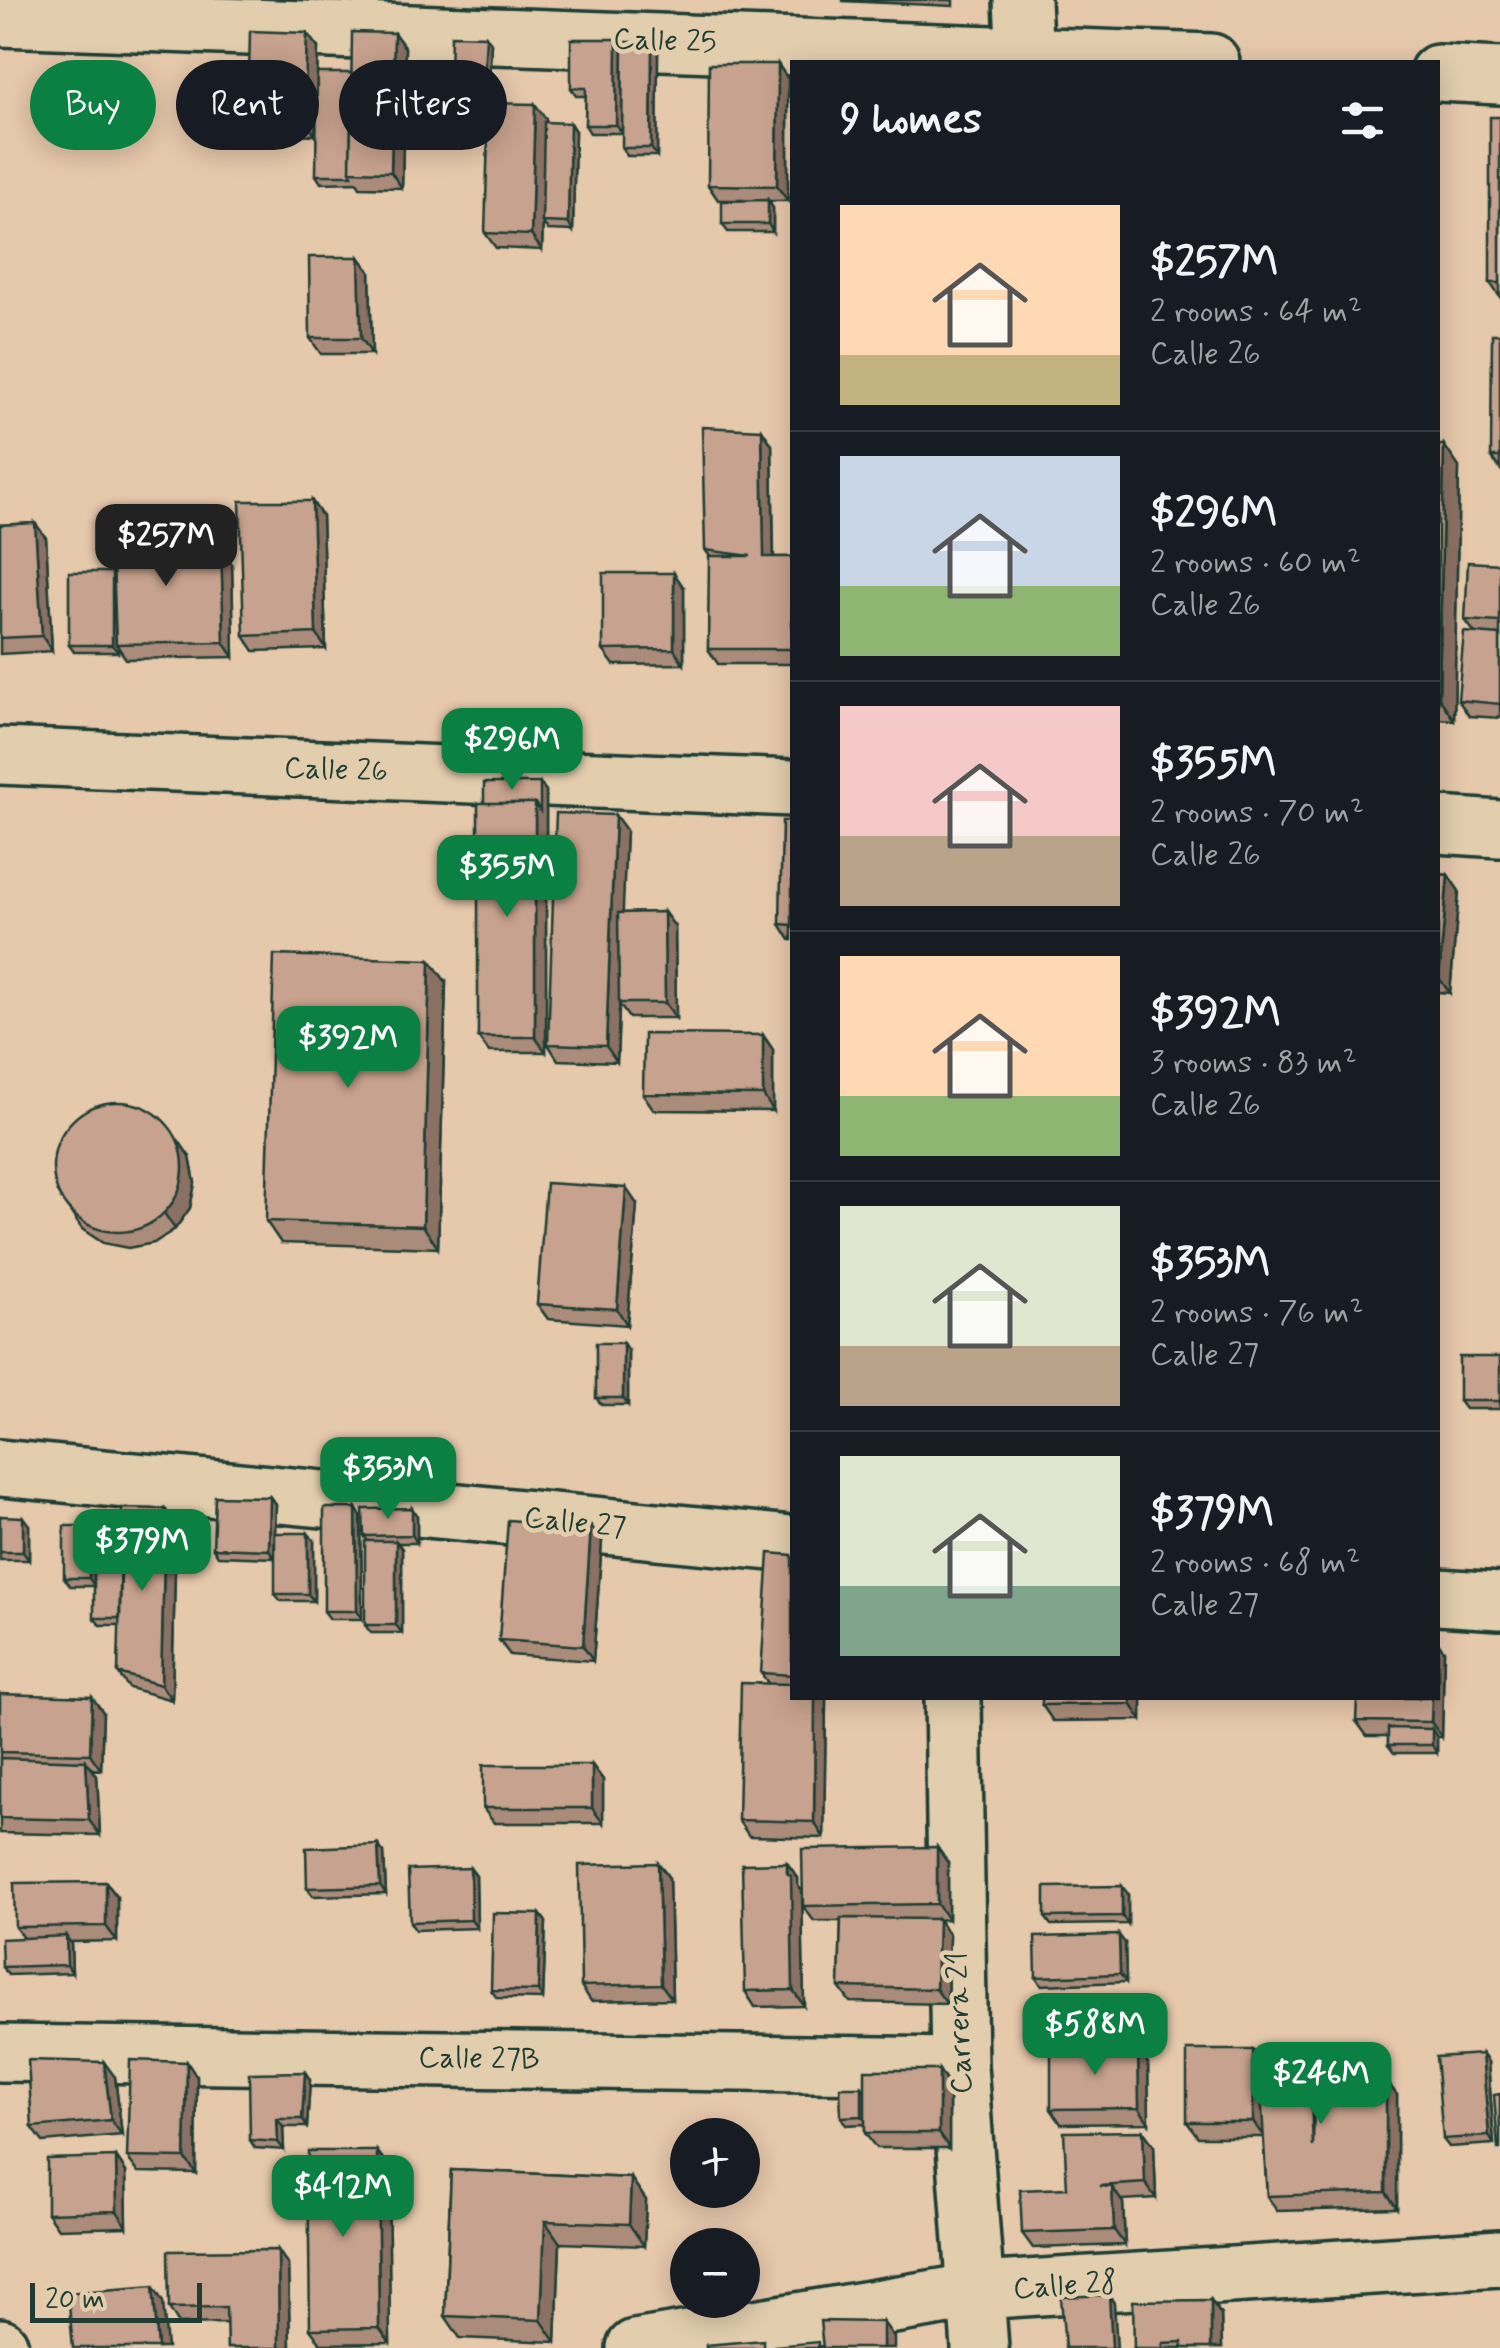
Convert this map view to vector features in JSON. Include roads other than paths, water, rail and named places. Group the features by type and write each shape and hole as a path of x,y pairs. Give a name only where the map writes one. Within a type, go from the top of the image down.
{"street":[{"path":"1022,0 1025,58"},
{"name":"Calle 25","path":"0,18 1118,60"},
{"path":"1440,73 1500,76"},
{"name":"Calle 26","path":"0,756 790,788"},
{"path":"1440,824 1500,828"},
{"name":"Calle 27","path":"0,1468 790,1544"},
{"path":"1440,1596 1500,1601"},
{"name":"Carrera 21","path":"953,1700 959,2066 980,2348"},
{"name":"Calle 27B","path":"0,2052 959,2066"},
{"name":"Calle 28","path":"634,2348 978,2291 1500,2258"}]}
